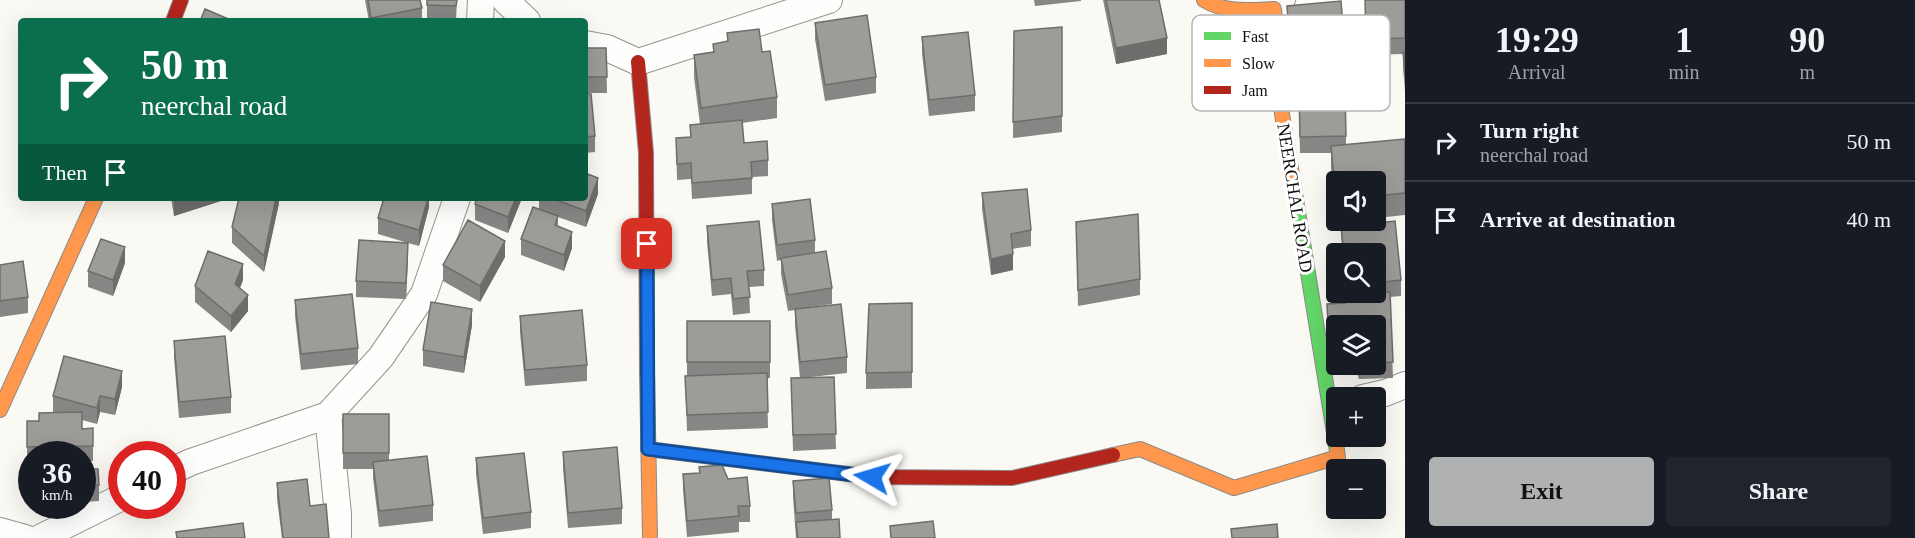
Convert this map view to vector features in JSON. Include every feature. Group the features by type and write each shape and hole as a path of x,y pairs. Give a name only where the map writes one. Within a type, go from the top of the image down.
{"street":[{"path":"174,18 181,0"},
{"path":"480,18 481,0"},
{"path":"505,0 524,18"},
{"path":"588,45 607,48 638,62 829,0"},
{"path":"1204,0 1235,10 1380,0"},
{"name":"NEERCHAL ROAD","path":"1275,9 1275,15"},
{"path":"638,62 646,153 650,538"},
{"name":"NEERCHAL ROAD","path":"1282,111 1330,387"},
{"path":"0,410 95,201"},
{"path":"186,464 328,415 381,357 424,294 456,201"},
{"path":"1386,393 1405,385"},
{"path":"328,415 338,514 338,538"},
{"name":"NEERCHAL ROAD","path":"648,449 872,477 1012,478 1140,449 1234,488 1338,457 1336,447"},
{"path":"40,538 108,504"},
{"path":"0,531 26,538"}],"building":[{"path":"368,0 420,0 422,8 371,18"},
{"path":"427,0 457,0 456,6 427,5"},
{"path":"1106,0 1159,0 1167,38 1116,48"},
{"path":"1365,0 1405,0 1405,38 1390,38 1390,15 1365,15"},
{"path":"1341,1 1342,15 1288,15 1287,6"},
{"path":"205,9 226,18 201,18"},
{"path":"867,15 876,77 825,85 815,23"},
{"path":"1062,27 1062,116 1013,122 1014,31"},
{"path":"759,29 762,52 770,51 777,97 701,108 694,55 714,52 713,44 728,41 727,33"},
{"path":"968,32 975,95 929,100 922,37"},
{"path":"588,48 606,48 607,77 588,77"},
{"path":"1403,52 1405,52 1405,75"},
{"path":"588,94 591,94 595,136 588,137"},
{"path":"1299,111 1345,111 1346,136 1300,137"},
{"path":"742,120 744,143 767,141 768,160 751,162 752,178 692,183 691,163 677,164 676,138 691,137 690,125"},
{"path":"1405,139 1405,193 1386,195 1386,171 1333,171 1331,146"},
{"path":"588,174 598,178 586,211 559,201 588,201"},
{"path":"1027,189 1031,230 1011,234 1013,254 991,259 982,193"},
{"path":"810,199 815,240 777,245 772,204"},
{"path":"238,201 275,201 264,256 232,227"},
{"path":"383,201 427,201 419,230 378,218"},
{"path":"476,201 515,201 508,217 475,204"},
{"path":"533,207 558,216 555,225 572,232 564,255 521,239"},
{"path":"1138,214 1140,279 1078,290 1076,222"},
{"path":"468,220 505,241 480,286 443,265"},
{"path":"759,221 764,270 747,271 750,297 733,299 731,278 712,280 707,226"},
{"path":"1395,221 1401,280 1386,282 1386,243 1343,243 1341,231 1386,231 1386,222"},
{"path":"101,239 125,247 113,280 88,271"},
{"path":"359,240 408,243 406,283 356,281"},
{"path":"208,251 243,264 235,284 248,295 231,316 195,286"},
{"path":"826,251 832,288 788,295 781,258"},
{"path":"23,261 28,297 0,301 0,265"},
{"path":"1386,292 1390,292 1393,362 1386,362 1386,315 1328,315 1327,304 1386,303"},
{"path":"352,294 358,348 301,354 295,300"},
{"path":"431,302 472,309 464,357 423,350"},
{"path":"912,303 912,372 866,373 869,304"},
{"path":"841,304 847,357 800,362 795,309"},
{"path":"582,310 587,365 525,370 520,316"},
{"path":"687,321 770,321 770,362 687,362"},
{"path":"225,336 231,397 179,402 174,341"},
{"path":"64,356 122,371 115,399 100,396 97,408 53,396"},
{"path":"767,373 768,412 687,415 685,376"},
{"path":"834,377 836,434 793,435 791,378"},
{"path":"82,412 82,429 93,428 93,441 27,441 27,421 39,421 39,413"},
{"path":"343,414 389,414 389,453 343,453"},
{"path":"617,447 622,508 568,513 563,452"},
{"path":"524,453 531,512 483,518 476,458"},
{"path":"427,456 433,505 379,511 373,462"},
{"path":"722,465 728,479 747,477 750,506 738,506 739,516 687,521 683,474 700,473 699,467"},
{"path":"96,469 98,469 99,485 96,485"},
{"path":"829,478 832,510 796,513 793,481"},
{"path":"307,479 310,506 326,504 329,538 283,538 277,483"},
{"path":"839,519 840,538 798,538 796,522"},
{"path":"933,521 935,538 891,538 890,526"},
{"path":"243,523 245,538 177,538 176,532"},
{"path":"1277,524 1278,538 1232,538 1231,529"}],"traffic: fast":[{"path":"1292,175 1337,451"}],"traffic: slow":[{"path":"1204,0 1229,9 1274,9 1274,15"},
{"path":"1282,111 1292,175"},
{"path":"0,410 95,201"},
{"path":"647,372 650,538"},
{"path":"1113,455 1140,449 1234,488 1338,457 1337,451"}],"traffic: jam":[{"path":"174,18 181,0"},
{"path":"638,62 646,153 647,372"},
{"path":"648,449 872,477 1012,478 1113,455"}],"route":[{"path":"647,244 648,449 872,477"}]}
